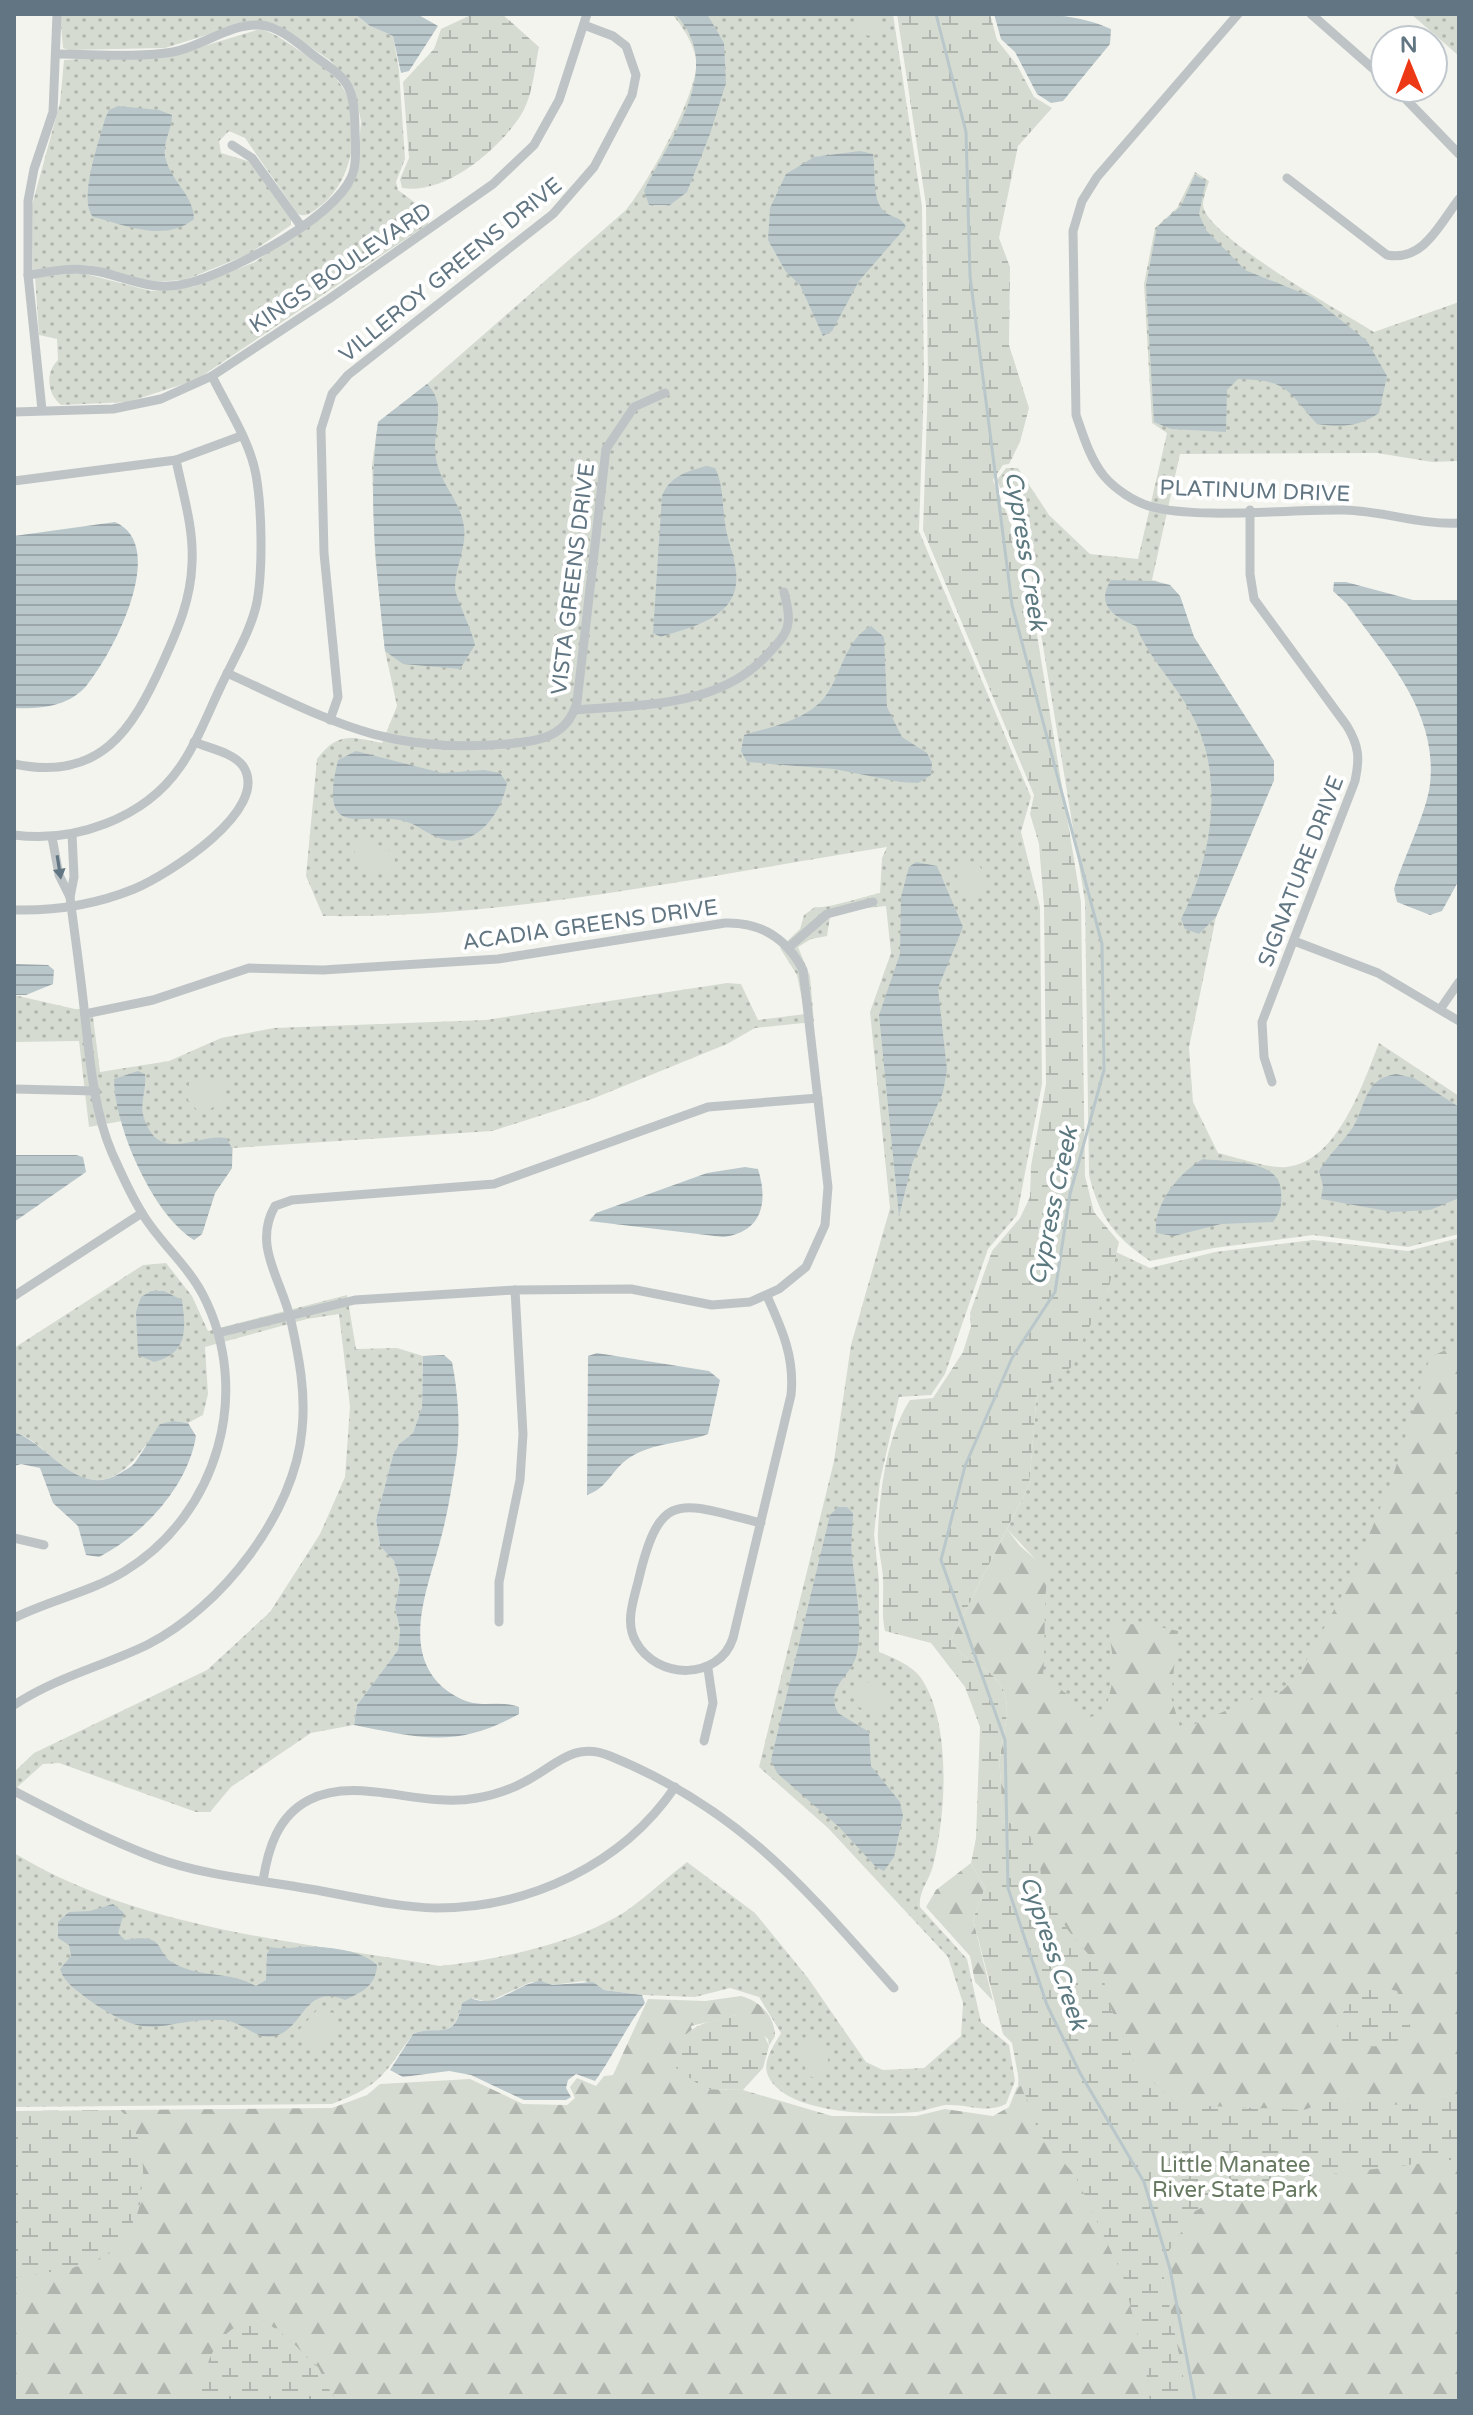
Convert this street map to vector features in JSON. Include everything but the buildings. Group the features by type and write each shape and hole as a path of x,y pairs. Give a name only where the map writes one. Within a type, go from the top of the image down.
{"street":[{"path":"42,410 28,275 28,201 34,169 53,112 58,54 57,14"},
{"name":"KINGS BOULEVARD","path":"14,412 113,409 144,403 212,376 378,265 493,184 534,145 559,100 587,14"},
{"name":"PLATINUM DRIVE","path":"1238,14 1097,177 1082,201 1073,231 1076,415 1085,442 1103,475 1123,493 1149,506 1190,511 1353,510 1423,523 1459,523"},
{"path":"1311,14 1369,65"},
{"path":"28,275 82,270 163,289 192,282 241,262 301,226 336,201 354,171 355,109 346,78 277,30 260,25 177,51 58,54"},
{"name":"VILLEROY GREENS DRIVE","path":"330,720 338,697 324,553 321,429 326,407 348,375 553,214 594,167 632,95 636,75 633,58 626,46 613,36 584,25"},
{"path":"1411,104 1459,154"},
{"path":"232,145 252,158 301,226"},
{"path":"1287,178 1387,255 1401,257 1415,254 1459,199"},
{"path":"14,835 52,837 94,829 126,814 158,792 180,768 194,742 254,613 259,587 258,487 254,466 212,376"},
{"name":"VISTA GREENS DRIVE","path":"227,673 353,731 401,743 467,747 541,740 561,729 575,710 606,449 634,407 665,393"},
{"path":"14,481 176,460 241,436"},
{"path":"14,764 49,768 86,760 119,738 140,711 180,626 191,580 192,543 176,460"},
{"name":"SIGNATURE DRIVE","path":"1250,510 1250,574 1254,599 1347,726 1357,744 1359,759 1355,781 1262,1022 1264,1057 1272,1082"},
{"path":"575,710 689,699 729,684 758,664 782,637 789,617 784,592"},
{"path":"14,910 117,895 167,872 208,842 241,805 249,787 243,766 230,756 194,742"},
{"path":"14,1618 127,1570 156,1548 184,1517 212,1469 223,1425 226,1379 218,1333 199,1287 142,1213 101,1122 71,902 74,877 72,834"},
{"path":"52,837 59,875 71,902"},
{"path":"218,1333 289,1313 355,1300 515,1290 631,1289 723,1306 767,1296 806,1267 825,1225 828,1187 806,979 789,947 827,914 873,902"},
{"name":"ACADIA GREENS DRIVE","path":"85,1014 153,1000 249,968 323,970 498,959 735,923 764,930 789,947"},
{"path":"1294,941 1378,973 1459,1021"},
{"path":"1441,1008 1459,982"},
{"path":"14,1089 96,1091"},
{"path":"14,1705 55,1680 148,1644 220,1589 256,1545 277,1512 294,1471 302,1430 301,1366 289,1313 266,1245 264,1225 275,1206 292,1200 494,1184 708,1107 818,1098"},
{"path":"14,1296 142,1213"},
{"path":"499,1622 499,1582 520,1480 523,1434 515,1290"},
{"path":"761,1523 687,1508 666,1515 650,1535 631,1613 634,1640 648,1656 674,1669 693,1672 708,1669 723,1657 732,1643 761,1523 791,1395 793,1374 786,1340 767,1296"},
{"path":"14,1538 44,1545"},
{"path":"704,1741 713,1703 708,1669"},
{"path":"263,1881 268,1850 286,1818 308,1801 336,1791 355,1790 425,1801 473,1799 508,1790 568,1754 588,1750 611,1756 675,1787 742,1831 785,1868 894,1988"},
{"path":"14,1791 157,1858 204,1871 420,1907 468,1907 505,1900 561,1882 602,1859 643,1825 675,1787"}],"green space":[{"path":"60,14 355,14 370,26 393,36 399,70 405,159 396,182 398,190 429,213 428,224 196,380 128,402 61,405 49,383 51,371 58,360 57,339 39,335 35,277 82,273 151,291 193,287 255,262 341,199 358,158 361,121 354,88 331,61 278,25 245,23 165,48 69,50 63,48"},
{"path":"473,14 502,14 539,47 527,102 509,131 468,168 435,185 402,188 400,179 409,158 403,82 434,49 441,29"},
{"path":"672,14 893,14 922,206 924,383 919,531 1031,797 1021,832 1040,907 1042,1084 1017,1215 988,1249 945,1374 931,1395 899,1397 880,1481 874,1534 879,1581 879,1652 908,1666 921,1678 938,1719 942,1744 941,1822 933,1866 922,1891 920,1907 967,1959 981,2022 1009,2045 1015,2081 1006,2104 999,2107 946,2105 916,2112 880,2114 833,2110 791,2097 776,2087 766,2068 770,2052 781,2033 759,1997 730,1988 695,1997 604,1990 584,1981 552,1985 531,1982 488,2002 471,1998 462,2003 454,2024 449,2028 413,2034 395,2060 372,2084 332,2104 14,2107 14,1853 63,1879 114,1900 167,1916 276,1940 440,1966 513,1954 587,1931 629,1909 687,1862 755,1913 808,1978 866,2062 883,2070 924,2068 961,2036 963,2003 948,1957 828,1828 759,1767 834,1461 851,1345 890,1208 870,1012 891,953 886,906 848,910 830,917 827,936 811,939 798,947 810,976 814,1022 755,1028 727,1044 592,1099 492,1131 233,1148 232,1168 215,1193 202,1234 194,1240 168,1217 158,1202 141,1171 122,1121 89,1127 79,1041 14,1042 14,995 75,1009 92,1009 100,1072 169,1061 221,1038 274,1028 486,1020 727,983 741,984 758,1020 805,1014 797,975 780,948 800,929 804,915 815,907 880,893 882,858 887,847 606,894 464,911 393,915 323,916 306,876 317,759 332,744 346,738 382,743 397,706 385,651 375,555 372,465 378,422 427,384 626,210 671,136 696,72 692,46"},
{"path":"855,14 877,14 880,31 871,36 860,34 854,27"},
{"path":"897,14 990,14 997,40 1017,65 1034,97 1052,108 1018,146 999,238 1010,267 1009,345 1029,408 1020,442 1009,464 1003,465 993,480 1024,556 1081,902 1085,1176 1094,1212 1119,1242 1108,1292 1084,1337 1074,1365 1037,1393 1029,1485 951,1640 960,1653 991,1674 1003,1690 1007,1713 1000,1760 1001,1821 1014,1824 1030,1836 1040,1864 1041,1886 1067,1929 1103,1972 1107,2000 1137,2068 1179,2105 1304,2110 1338,2097 1389,2105 1429,2104 1459,2094 1459,2159 1263,2182 1231,2192 1195,2211 1161,2263 1188,2401 1150,2401 1145,2364 1123,2276 1075,2175 1040,2135 1018,2075 1012,2043 1003,2034 973,1919 985,1888 971,1863 976,1838 980,1727 965,1687 931,1643 885,1631 884,1625 878,1532 890,1446 910,1400 933,1398 963,1352 971,1326 970,1313 992,1251 1020,1218 1030,1197 1031,1166 1046,1084 1044,907 1039,844 1030,814 1034,795 923,530 928,383 926,205"},
{"path":"1411,14 1459,14 1459,56 1449,47 1449,24 1422,24"},
{"path":"260,29 272,33 324,67 346,93 352,115 353,144 345,173 330,197 309,214 298,214 245,138 229,131 219,141 221,153 251,162 291,219 291,225 249,254 185,280 149,282 89,265 33,269 32,205 60,103 64,60 181,53"},
{"path":"1195,172 1209,181 1203,205 1210,219 1226,235 1278,273 1374,332 1459,302 1459,461 1432,462 1377,453 1180,454 1152,580 1170,585 1180,596 1194,637 1274,761 1274,780 1216,917 1189,1047 1193,1102 1218,1153 1262,1165 1286,1167 1304,1162 1334,1136 1356,1098 1379,1043 1459,1096 1459,1234 1408,1247 1313,1235 1214,1248 1150,1261 1127,1243 1110,1224 1103,1214 1089,1175 1085,901 1028,555 997,480 1006,468 1018,468 1049,515 1090,554 1138,559 1167,433 1152,423 1144,284 1155,228 1177,208"},
{"path":"368,839 395,854 394,869 375,873 357,864 354,849"},
{"path":"967,860 977,863 983,871 982,888 972,897 964,892 958,879 959,865"},
{"path":"212,1078 225,1084 224,1101 210,1109 197,1110 188,1100 189,1083 194,1079"},
{"name":"Little Manatee River State Park","path":"1459,1238 1459,2401 14,2401 14,2126 1017,2117 1037,1561 1007,1529 1029,1485 1037,1393 1108,1292 1116,1252 1150,1268 1215,1252 1313,1240 1408,1251"},
{"path":"166,1263 192,1296 208,1331 347,1295 356,1349 397,1348 423,1356 422,1407 413,1433 399,1444 393,1455 376,1520 380,1546 394,1561 400,1581 395,1608 400,1630 398,1650 357,1705 354,1725 311,1733 231,1787 210,1812 196,1812 59,1763 43,1764 14,1790 14,1772 34,1753 207,1670 270,1612 320,1534 345,1477 350,1406 339,1314 307,1319 205,1347 208,1394 203,1415 188,1423 174,1421 149,1442 124,1470 104,1480 83,1478 71,1473 33,1441 14,1432 14,1348 143,1265"},
{"path":"1459,1344 1459,2094 1429,2104 1389,2105 1338,2097 1304,2110 1179,2105 1137,2068 1107,2000 1103,1972 1067,1929 1041,1886 1040,1864 1014,1824 1001,1821 1000,1760 1007,1713 1003,1690 991,1674 960,1653 951,1640 1007,1529 1020,1546 1048,1570 1043,1676 1068,1695 1083,1719 1105,1713 1115,1671 1108,1627 1141,1623 1178,1631 1171,1697 1181,1730 1255,1698 1282,1691 1299,1674 1354,1573 1393,1476 1430,1357"},
{"path":"864,1682 875,1683 887,1700 887,1713 877,1716 857,1706 854,1694"},
{"path":"971,1863 985,1888 973,1919 993,2001 975,1982 970,1956 926,1907 936,1890"},
{"path":"1377,1986 1397,1991 1412,2031 1394,2042 1376,2046 1336,2039 1339,2021 1348,2006"},
{"path":"741,1996 765,2010 775,2036 769,2046 768,2039 737,2015 691,2026 705,2089 743,2090 832,2116 916,2116 945,2109 993,2116 1009,2107 1017,2087 1021,2086 1040,2135 1075,2175 1123,2276 1145,2364 1150,2401 336,2401 318,2367 277,2328 217,2340 200,2401 14,2401 14,2278 88,2264 109,2254 123,2241 133,2224 140,2204 143,2163 139,2143 120,2110 332,2108 367,2095 380,2084 470,2079 523,2104 567,2105 575,2098 570,2087 577,2078 596,2086 604,2076 613,2075 648,1999 705,2001"},
{"path":"317,2010 334,2013 338,2025 320,2046 304,2047 299,2039 299,2030"},
{"path":"737,2015 759,2024 769,2046 763,2068 743,2090 705,2089 676,2068 680,2043 685,2035 702,2024"},
{"path":"806,2036 821,2039 826,2049 828,2065 821,2079 808,2076 798,2047"},
{"path":"120,2110 137,2136 141,2150 142,2180 132,2226 135,2227 124,2241 97,2259 65,2269 14,2278 14,2111"},
{"path":"1459,2159 1459,2401 1188,2401 1161,2263 1195,2211 1231,2192 1263,2182"},
{"path":"257,2318 281,2333 302,2353 336,2401 200,2401 205,2373 215,2349 231,2330"}],"shaded area":[{"path":"355,14 417,14 438,26 409,71 401,73 393,36 370,26"},
{"path":"675,14 707,14 724,43 726,83 687,192 670,205 649,205 644,191 679,126 695,79 696,57 690,35"},
{"path":"994,14 1083,19 1111,29 1110,44 1063,101 1051,103 1037,94 1015,52 1001,39"},
{"path":"118,106 159,110 172,115 165,148 166,160 187,196 194,219 170,230 158,231 93,217 88,197 91,170 105,119 109,110"},
{"path":"860,151 873,154 876,193 881,207 906,227 859,281 832,331 823,336 800,285 786,272 768,240 770,208 786,174 814,157"},
{"path":"1195,175 1206,181 1199,214 1206,230 1245,270 1312,297 1367,341 1387,376 1379,413 1350,425 1317,424 1291,395 1276,384 1238,379 1227,390 1226,432 1171,429 1154,422 1146,285 1157,227 1181,206"},
{"path":"427,384 438,406 436,459 464,527 455,588 475,645 460,669 403,664 385,651 373,508 378,422"},
{"path":"706,466 715,468 720,482 726,529 735,565 733,596 726,607 704,622 661,637 653,633 662,496 674,479"},
{"path":"115,522 131,535 137,553 137,576 131,601 110,650 87,685 72,698 44,707 14,708 14,536"},
{"path":"1111,580 1152,581 1170,585 1180,596 1194,637 1274,761 1274,780 1216,917 1199,934 1185,929 1181,919 1200,872 1210,820 1209,768 1204,743 1194,719 1136,626 1109,609 1105,596"},
{"path":"1334,582 1346,582 1413,600 1459,600 1459,880 1442,911 1430,915 1397,902 1394,889 1428,795 1430,758 1426,733 1418,709 1393,665 1347,604 1333,591"},
{"path":"871,626 884,637 887,707 902,737 927,753 932,763 931,775 918,783 900,782 834,769 747,762 741,751 744,735 787,722 816,706 830,689 855,640"},
{"path":"356,751 442,773 484,770 500,773 507,783 500,805 487,824 469,838 446,840 407,822 349,818 340,814 334,804 333,787 338,760"},
{"path":"916,862 937,866 963,927 938,988 947,1070 943,1092 912,1164 899,1216 879,1015 900,954 901,897 909,867"},
{"path":"14,964 48,965 54,970 53,984 26,995 14,995"},
{"path":"138,1071 145,1074 144,1118 159,1140 180,1144 226,1138 232,1148 232,1168 215,1193 202,1234 194,1240 164,1210 150,1190 121,1121 114,1079"},
{"path":"1396,1074 1414,1078 1459,1107 1459,1198 1430,1210 1392,1212 1321,1199 1323,1186 1319,1171 1351,1130 1371,1088 1385,1077"},
{"path":"14,1155 76,1155 83,1157 86,1172 14,1222"},
{"path":"1203,1159 1251,1164 1272,1173 1281,1191 1281,1204 1273,1222 1221,1224 1174,1236 1156,1233 1159,1211 1169,1190 1185,1172"},
{"path":"745,1167 758,1169 762,1205 754,1223 736,1234 723,1237 589,1221 596,1213 707,1173"},
{"path":"151,1291 164,1291 182,1300 184,1321 179,1346 173,1353 154,1362 138,1355 136,1312 141,1297"},
{"path":"597,1353 709,1371 720,1380 708,1434 638,1453 623,1462 600,1488 587,1495 588,1356"},
{"path":"444,1355 452,1362 454,1374 458,1411 456,1460 448,1509 425,1598 420,1640 424,1659 433,1677 449,1692 478,1704 519,1707 519,1714 476,1732 438,1738 354,1725 357,1705 398,1650 400,1630 395,1608 400,1581 394,1561 380,1546 376,1520 393,1455 399,1444 413,1433 422,1407 423,1356"},
{"path":"174,1421 188,1423 196,1436 184,1473 147,1522 99,1557 86,1555 78,1526 53,1503 40,1468 21,1464 14,1466 14,1432 78,1475 92,1480 106,1479 133,1464 160,1424"},
{"path":"838,1507 847,1507 853,1513 851,1551 859,1634 856,1657 834,1697 838,1713 869,1732 871,1766 900,1802 903,1816 894,1857 884,1871 876,1867 839,1827 777,1773 771,1760 830,1515"},
{"path":"113,1904 124,1913 118,1933 125,1940 139,1938 155,1941 169,1960 197,1972 236,1978 256,1986 266,1980 267,1954 271,1947 312,1947 332,1948 362,1956 377,1965 376,1972 367,1987 345,2000 331,1996 312,2002 285,2032 275,2036 262,2036 223,2020 143,2026 111,2014 89,2000 68,1983 60,1969 71,1956 69,1945 58,1938 58,1922 69,1912 90,1911"},
{"path":"541,1981 552,1985 593,1982 604,1990 642,1995 645,2003 595,2081 576,2074 568,2080 566,2088 571,2097 566,2100 524,2100 471,2075 449,2071 403,2077 390,2070 413,2034 450,2028 459,2016 462,2003 471,1998 489,2001"}],"waterway":[{"name":"Cypress Creek","path":"936,14 966,132 970,276 1012,605 1102,944 1104,1070 1070,1194 1055,1292 1012,1358 965,1466 941,1560 1005,1740 1008,1888 1047,2005 1080,2073 1144,2182 1170,2269 1195,2401"}]}
